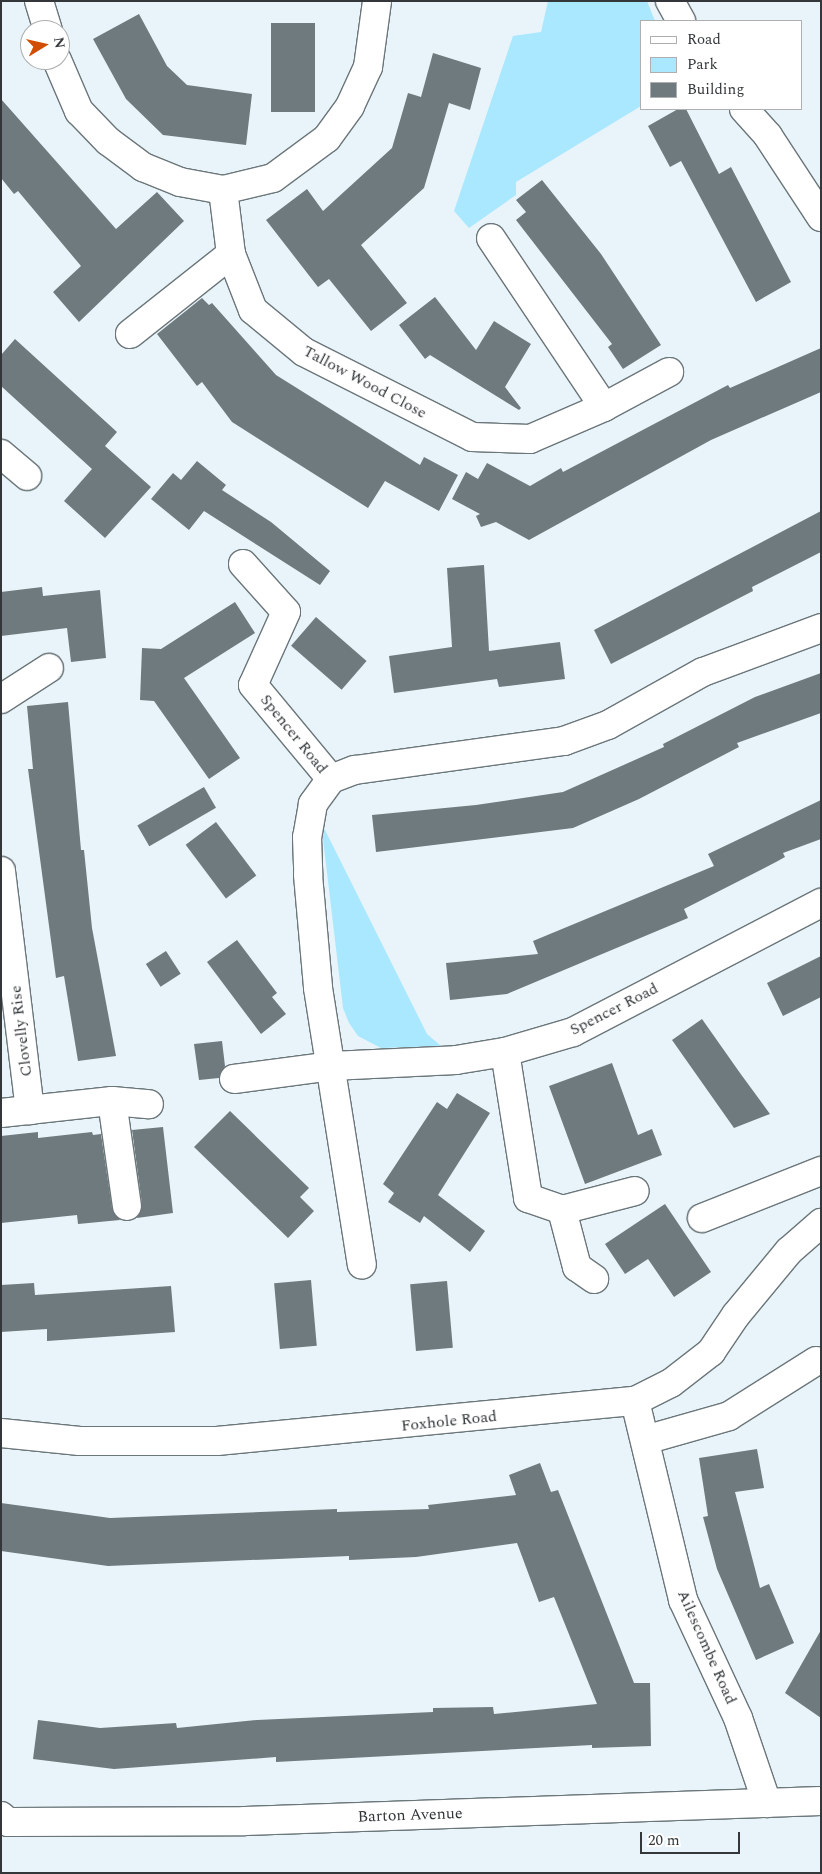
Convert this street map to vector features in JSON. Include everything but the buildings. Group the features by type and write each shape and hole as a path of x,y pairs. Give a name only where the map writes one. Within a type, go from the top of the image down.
{"street":[{"path":"39,1 45,20"},
{"path":"61,70 79,111 108,140 143,167 180,182 223,190 273,178 327,138 350,106 368,67 378,1"},
{"path":"670,1 680,20"},
{"path":"745,110 768,136 818,205"},
{"name":"Tallow Wood Close","path":"223,190 231,254 253,310 304,352 472,437 530,439 604,408 670,372"},
{"path":"491,238 604,408"},
{"path":"130,334 231,254"},
{"path":"1,454 27,476"},
{"name":"Spencer Road","path":"243,564 286,612 253,685 331,779"},
{"name":"Spencer Road","path":"362,1265 318,988 307,837 313,804 331,779 355,770 564,741 608,725 703,672 821,628"},
{"path":"1,699 49,668"},
{"name":"Clovelly Rise","path":"1,871 7,953 30,1110"},
{"name":"Spencer Road","path":"234,1079 331,1066 456,1060 505,1052 573,1032 821,902"},
{"path":"505,1052 528,1198 562,1210 635,1191"},
{"path":"112,1101 127,1206"},
{"path":"1,1112 112,1101 149,1104"},
{"path":"702,1218 821,1171"},
{"path":"562,1210 577,1267 594,1279"},
{"name":"Foxhole Road","path":"1,1434 80,1442 217,1441 635,1401 671,1383 712,1352 736,1315 790,1251 821,1223"},
{"path":"645,1440 729,1416 816,1361"},
{"name":"Ailescombe Road","path":"635,1401 683,1600 738,1718 767,1803"},
{"name":"Barton Avenue","path":"1,1816 8,1822 245,1821 821,1801"}],"green space":[{"path":"548,1 647,1 655,20 640,20 640,107 516,182 516,195 469,228 454,211 513,36 541,32"},
{"path":"321,822 427,1034 441,1046 381,1048 358,1036 349,1023 343,1008"}]}
